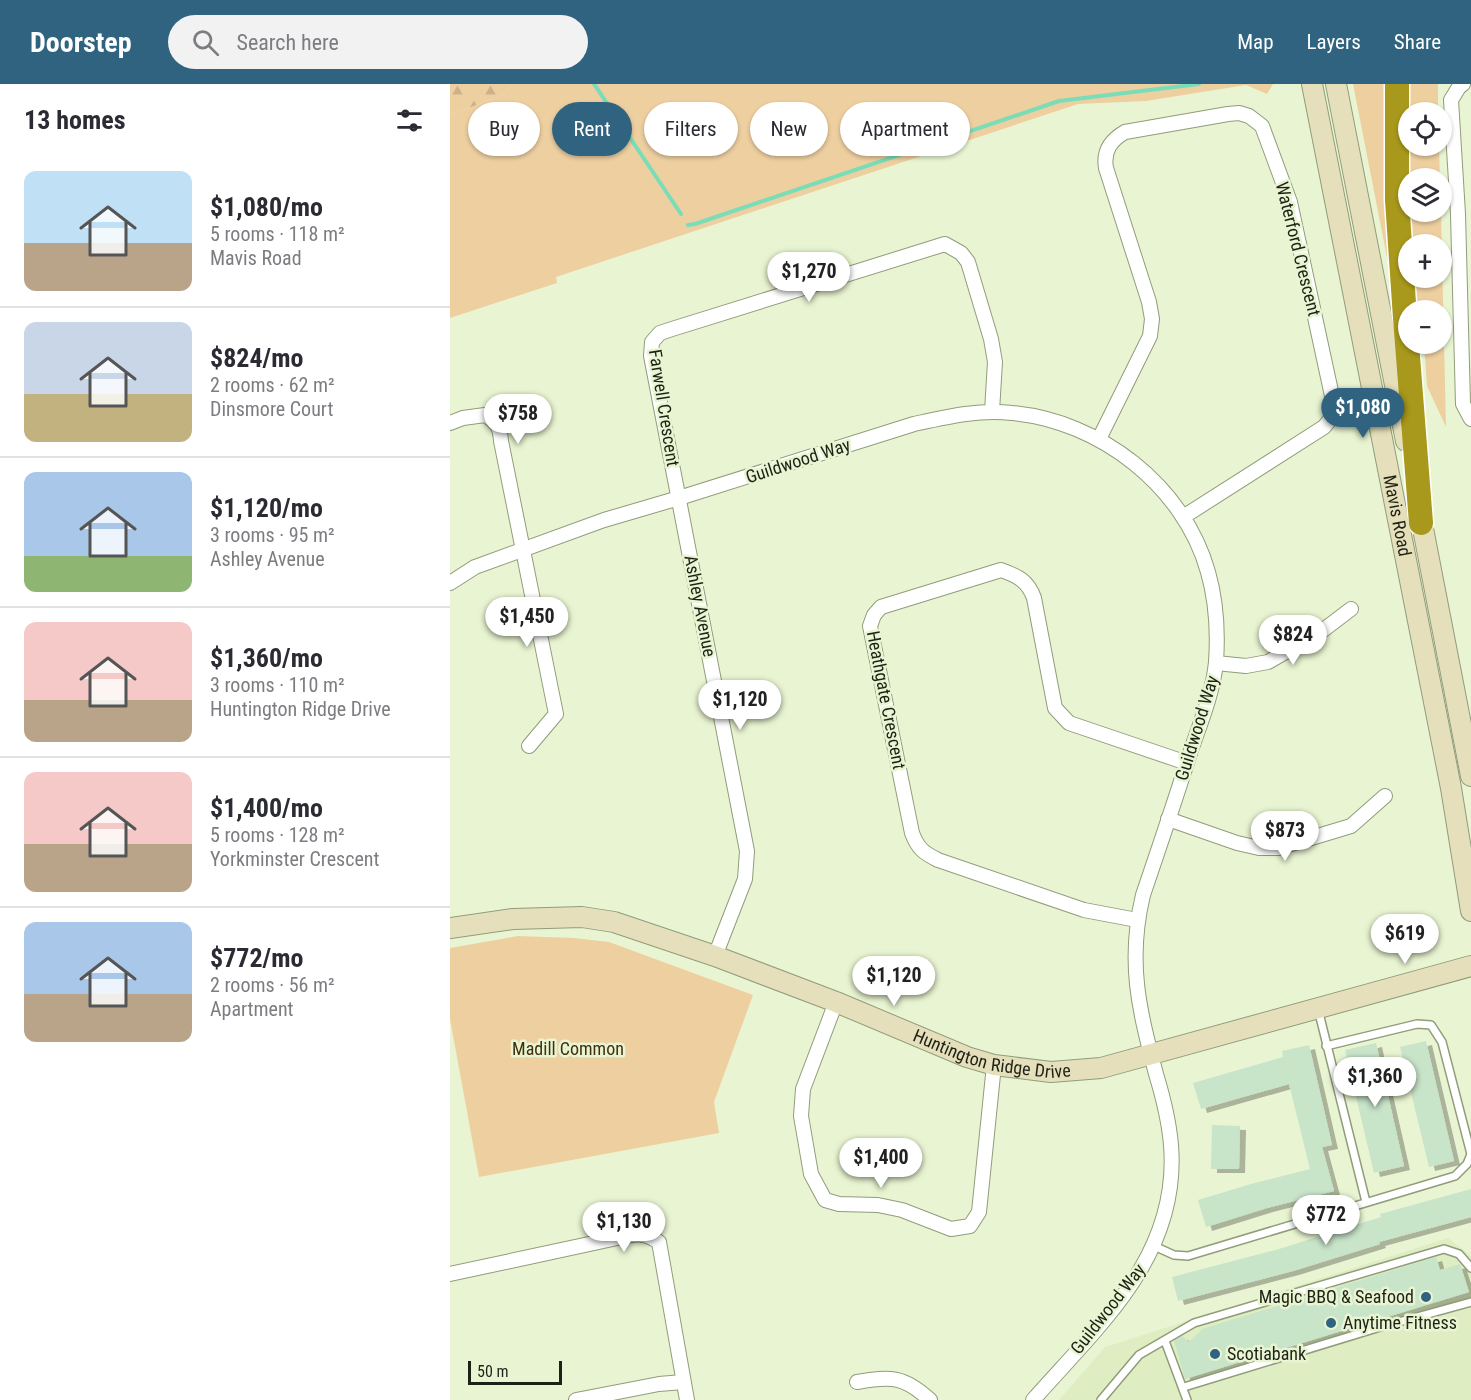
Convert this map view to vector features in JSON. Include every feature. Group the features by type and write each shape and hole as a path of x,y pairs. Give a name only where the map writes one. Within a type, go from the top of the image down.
{"highway":[{"path":"1396,84 1397,200 1421,523"}],"main road":[{"name":"Mavis Road","path":"1312,84 1449,776 1471,912"},
{"name":"Mavis Road","path":"1336,84 1471,776"},
{"name":"Huntington Ridge Drive","path":"450,928 513,919 582,917 614,922 836,1002 967,1057 994,1065 1051,1072 1101,1068 1471,966"}],"street":[{"path":"1463,84 1451,100 1458,214 1463,404 1471,419"},
{"name":"Waterford Crescent","path":"1099,439 1150,336 1152,318 1149,302 1106,168 1107,148 1115,138 1125,132 1228,114 1239,113 1249,116 1262,126 1290,202 1334,405 1333,416 1324,427 1183,517"},
{"name":"Farwell Crescent","path":"680,498 651,356 652,342 660,333 945,244 956,248 968,262 991,339 995,362 992,411"},
{"name":"Guildwood Way","path":"450,583 475,567 604,520 914,424 992,411 1044,418 1099,439 1137,465 1160,488 1183,517 1197,543 1208,572 1216,612 1216,663 1206,708 1143,895 1137,920 1134,956 1137,992 1164,1103 1171,1145 1170,1175 1165,1209 1154,1246 1126,1292 1033,1400"},
{"path":"450,423 485,414 500,428 556,714 529,746"},
{"name":"Ashley Avenue","path":"680,498 747,851 745,879 715,957"},
{"name":"Heathgate Crescent","path":"1137,920 1084,910 921,852 912,833 870,626 874,615 881,607 1001,570 1019,577 1030,586 1034,598 1055,708 1069,723 1187,763"},
{"path":"1216,663 1246,666 1268,662 1322,631 1352,609"},
{"path":"1168,819 1237,843 1259,848 1278,848 1352,826 1385,796"},
{"path":"836,1002 803,1089 801,1116 811,1174 825,1200 839,1204 878,1205 902,1210 951,1229 970,1226 979,1212 994,1065"},
{"path":"450,1274 639,1233 649,1236 659,1242 687,1400"},
{"path":"857,1382 882,1377 899,1378 917,1388 930,1400"},
{"path":"576,1400 659,1384 683,1382"}],"lane":[{"path":"1317,1008 1366,1202"},
{"path":"1154,1246 1174,1255 1188,1256 1455,1176 1467,1164 1471,1154 1448,1064 1442,1042 1431,1025 1417,1024 1326,1046"},
{"path":"1101,1400 1139,1355 1194,1323 1444,1249 1459,1254 1471,1268"},
{"path":"1184,1387 1471,1302"},
{"path":"1165,1341 1187,1400"}],"shaded area":[{"path":"1448,1238 1471,1256 1471,1400 1059,1400 1105,1347"}],"green space":[{"path":"450,84 513,84 503,95 484,102 468,102 468,108 450,115"},
{"path":"513,84 1273,84 1267,94 1246,85 1146,101 1078,104 970,140 970,102 840,102 840,156 921,156 556,277 557,283 450,318 450,115 468,108 468,156 540,156 540,102 484,102 503,95"},
{"path":"1353,84 1390,84 1394,293"},
{"path":"1406,84 1438,84 1438,102 1406,102"},
{"path":"1408,156 1439,156 1440,168 1408,168"},
{"path":"1411,222 1441,222 1442,234 1411,234"},
{"path":"1415,288 1443,288 1443,300 1415,300"},
{"path":"1425,354 1444,354 1446,427 1427,386"},
{"name":"Madill Common","path":"518,936 609,942 753,995 714,1102 719,1133 479,1177 450,1019 450,948"}],"building":[{"path":"1426,1041 1454,1161 1429,1167 1400,1047"},
{"path":"1376,1043 1404,1166 1374,1173 1345,1050"},
{"path":"1309,1045 1332,1145 1322,1147 1334,1191 1206,1227 1198,1200 1310,1169 1289,1084 1201,1109 1193,1083 1283,1057 1282,1051"},
{"path":"1212,1125 1240,1126 1239,1169 1211,1169"},
{"path":"1471,1189 1471,1217 1379,1242 1380,1244 1293,1271 1178,1301 1172,1277 1279,1249 1381,1217 1380,1214"},
{"path":"1436,1257 1440,1270 1460,1264 1469,1292 1185,1379 1174,1341 1182,1336 1189,1342 1202,1329"}],"waterway":[{"path":"594,84 681,214"},
{"path":"688,225 1059,101 1199,84"}],"place":[{"name":"Magic BBQ & Seafood","path":"1426,1297"},
{"name":"Anytime Fitness","path":"1331,1323"},
{"name":"Scotiabank","path":"1215,1354"}]}
